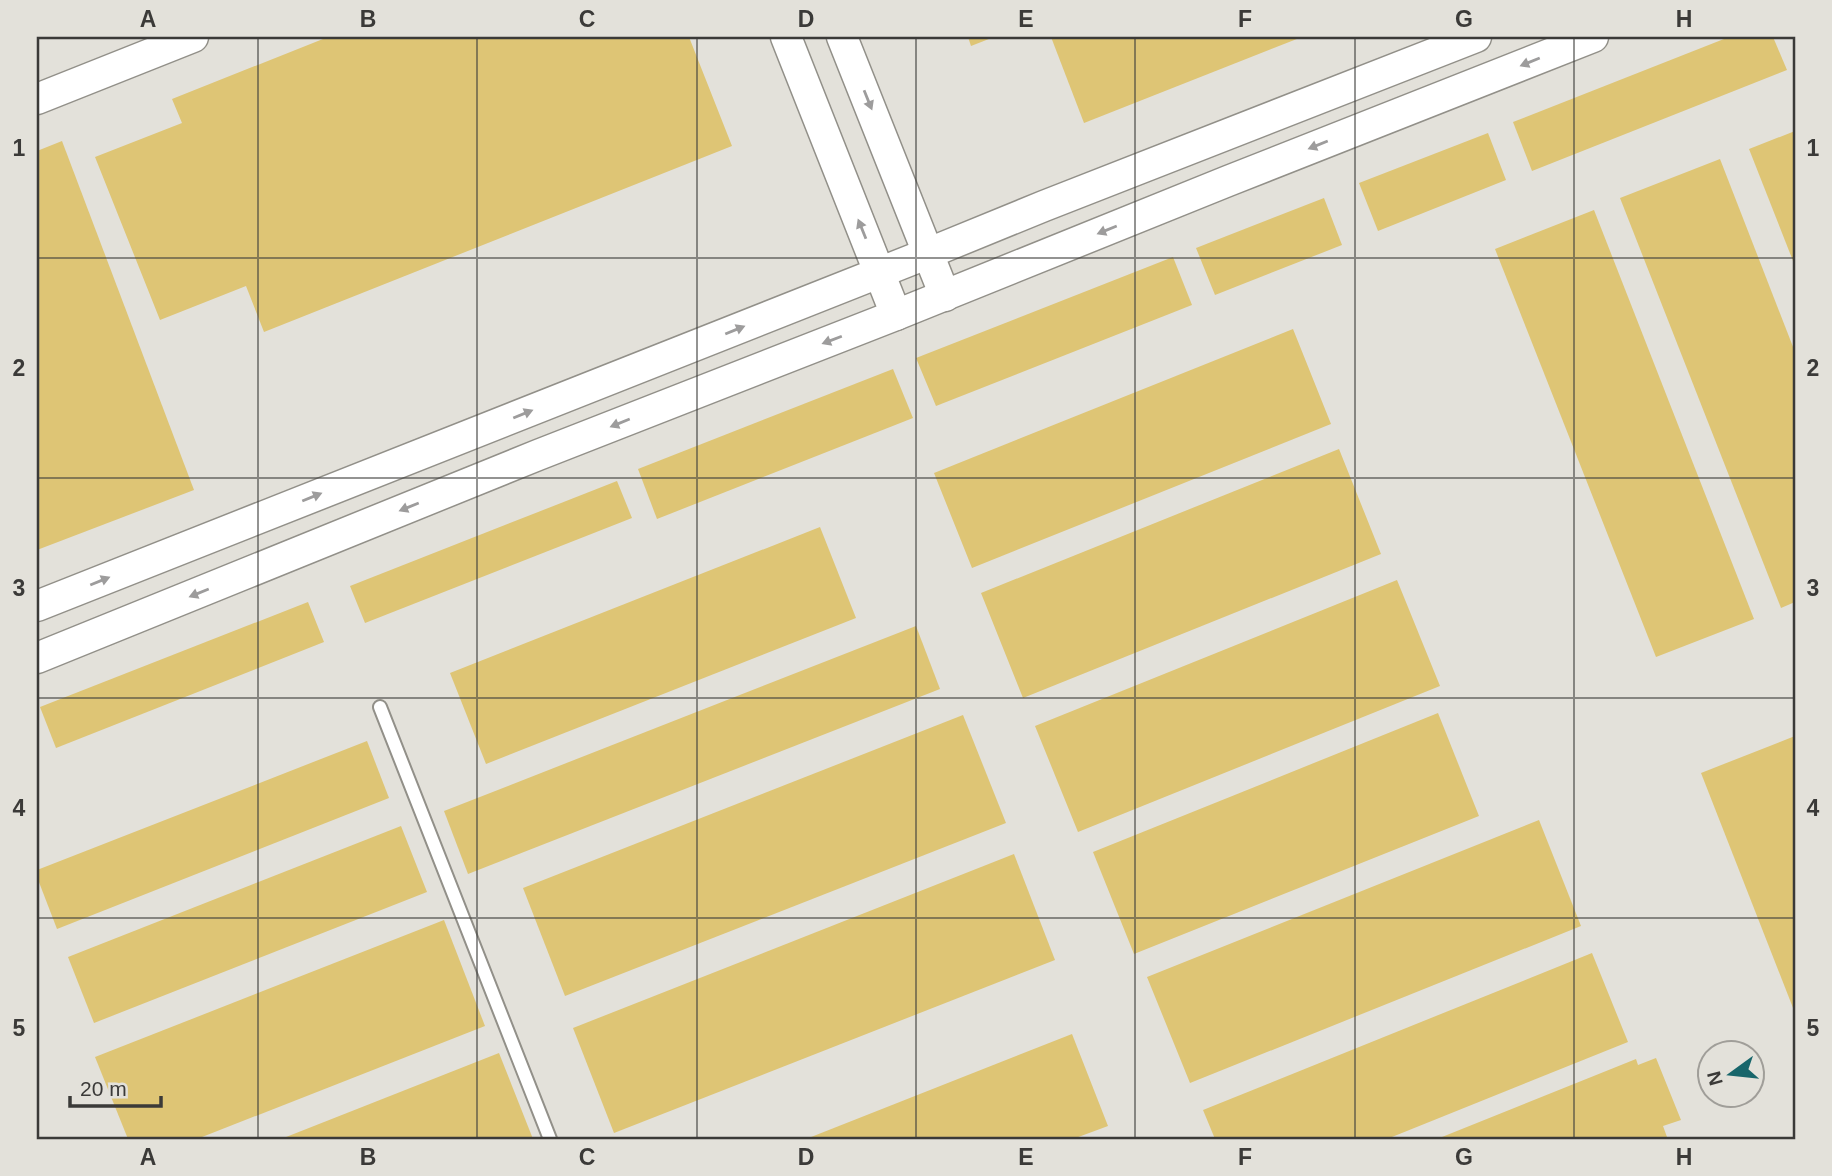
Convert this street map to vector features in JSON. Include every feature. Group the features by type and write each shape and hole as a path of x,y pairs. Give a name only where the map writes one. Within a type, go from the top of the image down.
{"street":[{"path":"37,99 193,37"},
{"path":"786,37 896,316"},
{"path":"842,37 945,296"},
{"path":"37,606 1476,37"},
{"path":"37,658 716,384 896,316 1594,37"}],"lane":[{"path":"380,707 550,1139"}],"building":[{"path":"328,37 689,37 732,146 264,332 246,286 160,320 95,157 182,123 172,99"},
{"path":"968,37 994,37 971,46"},
{"path":"1051,37 1302,37 1084,123"},
{"path":"1729,37 1773,37 1787,70 1532,171 1513,122"},
{"path":"1795,131 1795,266 1749,149"},
{"path":"1488,133 1506,180 1378,231 1359,183"},
{"path":"62,141 194,490 37,550 37,151"},
{"path":"1720,159 1795,352 1795,602 1781,608 1620,198"},
{"path":"1324,198 1342,245 1215,295 1196,248"},
{"path":"1594,210 1754,619 1656,657 1495,249"},
{"path":"1173,257 1192,305 936,406 916,358"},
{"path":"1293,329 1331,424 972,568 934,473"},
{"path":"893,369 913,418 657,519 638,469"},
{"path":"1339,449 1381,554 1023,698 981,593"},
{"path":"617,481 632,518 365,623 350,586"},
{"path":"820,527 856,618 486,764 450,673"},
{"path":"1397,580 1440,686 1078,832 1035,726"},
{"path":"308,602 324,642 56,748 40,707"},
{"path":"916,626 940,689 468,874 444,811"},
{"path":"1438,713 1479,816 1134,954 1093,852"},
{"path":"963,715 1006,823 565,996 523,888"},
{"path":"1795,736 1795,1013 1701,773"},
{"path":"367,741 389,798 57,929 37,877 37,870"},
{"path":"1539,820 1581,926 1190,1083 1147,977"},
{"path":"401,826 427,892 94,1023 68,957"},
{"path":"1014,854 1055,960 614,1133 573,1028"},
{"path":"444,920 485,1026 197,1139 128,1139 95,1057"},
{"path":"1592,953 1628,1042 1387,1139 1215,1139 1203,1110"},
{"path":"1072,1034 1108,1126 1073,1139 806,1139"},
{"path":"499,1053 533,1139 281,1139"},
{"path":"1656,1058 1681,1120 1663,1126 1667,1137 1437,1139 1636,1059 1638,1065"}]}
